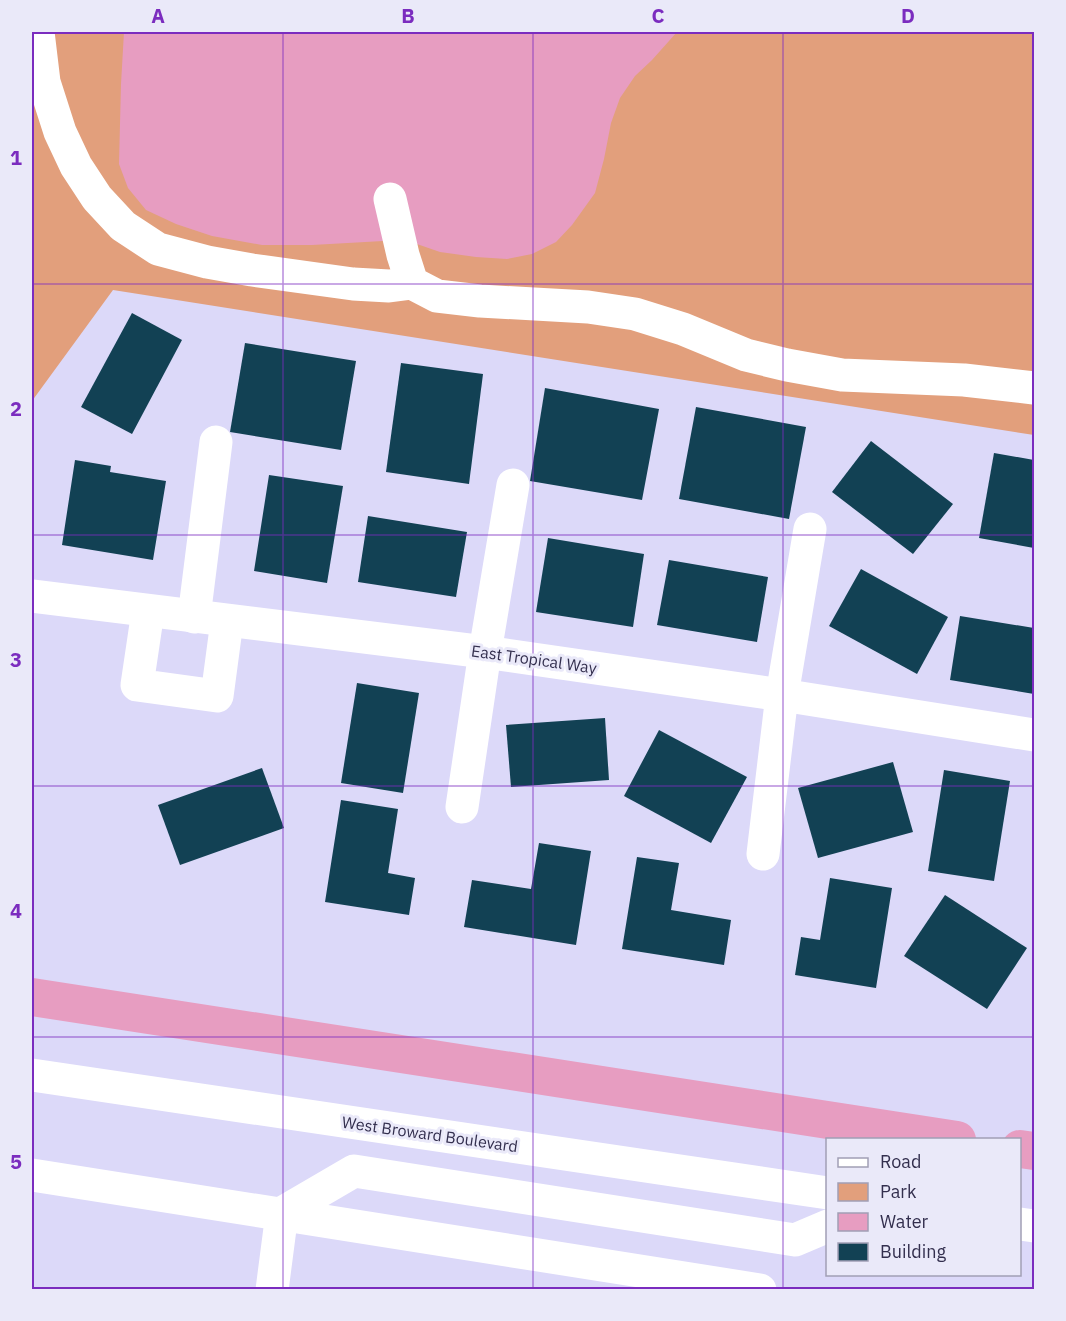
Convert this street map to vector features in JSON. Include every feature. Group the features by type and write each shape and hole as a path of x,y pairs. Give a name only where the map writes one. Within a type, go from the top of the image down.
{"main road":[{"path":"38,32 44,82 60,132 76,166 97,198 123,226 158,249 207,262 353,284 388,286 407,269"},
{"path":"390,199 407,269 437,296 480,301 588,307 635,314 683,329 747,355 842,375 963,380 1035,388"},
{"path":"194,616 216,442"},
{"path":"462,807 513,485"},
{"path":"763,854 782,695 810,529"},
{"name":"East Tropical Way","path":"32,596 485,652 1035,735"},
{"path":"148,611 137,685 218,696 227,621"},
{"name":"West Broward Boulevard","path":"32,1075 826,1193"},
{"path":"282,1214 354,1171 795,1240 826,1227"},
{"path":"32,1175 760,1290"},
{"path":"272,1290 282,1214"}],"green space":[{"path":"32,32 1034,32 1034,435 113,290 32,401"}],"water":[{"path":"124,32 677,32 635,76 620,98 611,123 595,193 572,225 556,242 532,254 507,259 440,252 414,243 383,241 262,245 212,236 176,224 146,210 128,188 119,164"}],"building":[{"path":"132,313 182,340 132,434 81,407"},
{"path":"245,343 356,361 341,450 230,432"},
{"path":"401,363 483,374 469,484 386,472"},
{"path":"545,388 659,409 642,500 530,481"},
{"path":"696,407 806,427 789,519 679,499"},
{"path":"871,441 953,504 913,554 832,492"},
{"path":"994,453 1034,460 1034,548 979,538"},
{"path":"75,460 111,466 110,472 166,481 153,560 62,545"},
{"path":"269,475 343,486 327,583 254,571"},
{"path":"368,516 467,532 456,597 358,582"},
{"path":"548,538 644,554 633,627 536,612"},
{"path":"669,560 768,577 757,642 657,625"},
{"path":"861,569 948,617 917,674 829,626"},
{"path":"960,616 1034,628 1034,694 950,680"},
{"path":"357,683 419,693 403,793 341,783"},
{"path":"605,718 609,780 511,787 506,725"},
{"path":"659,730 747,777 711,843 624,796"},
{"path":"893,762 913,832 818,858 798,788"},
{"path":"262,768 284,828 180,865 158,805"},
{"path":"944,770 1010,781 994,881 928,871"},
{"path":"341,800 398,809 388,873 415,878 409,915 325,902"},
{"path":"539,843 591,851 576,945 464,927 472,880 531,889"},
{"path":"637,857 679,863 671,910 731,920 724,965 622,949"},
{"path":"830,878 892,888 876,988 795,975 801,937 820,940"},
{"path":"945,895 1027,948 987,1009 904,956"}],"waterway":[{"path":"32,997 944,1138"},
{"path":"1021,1149 1034,1151"}]}
